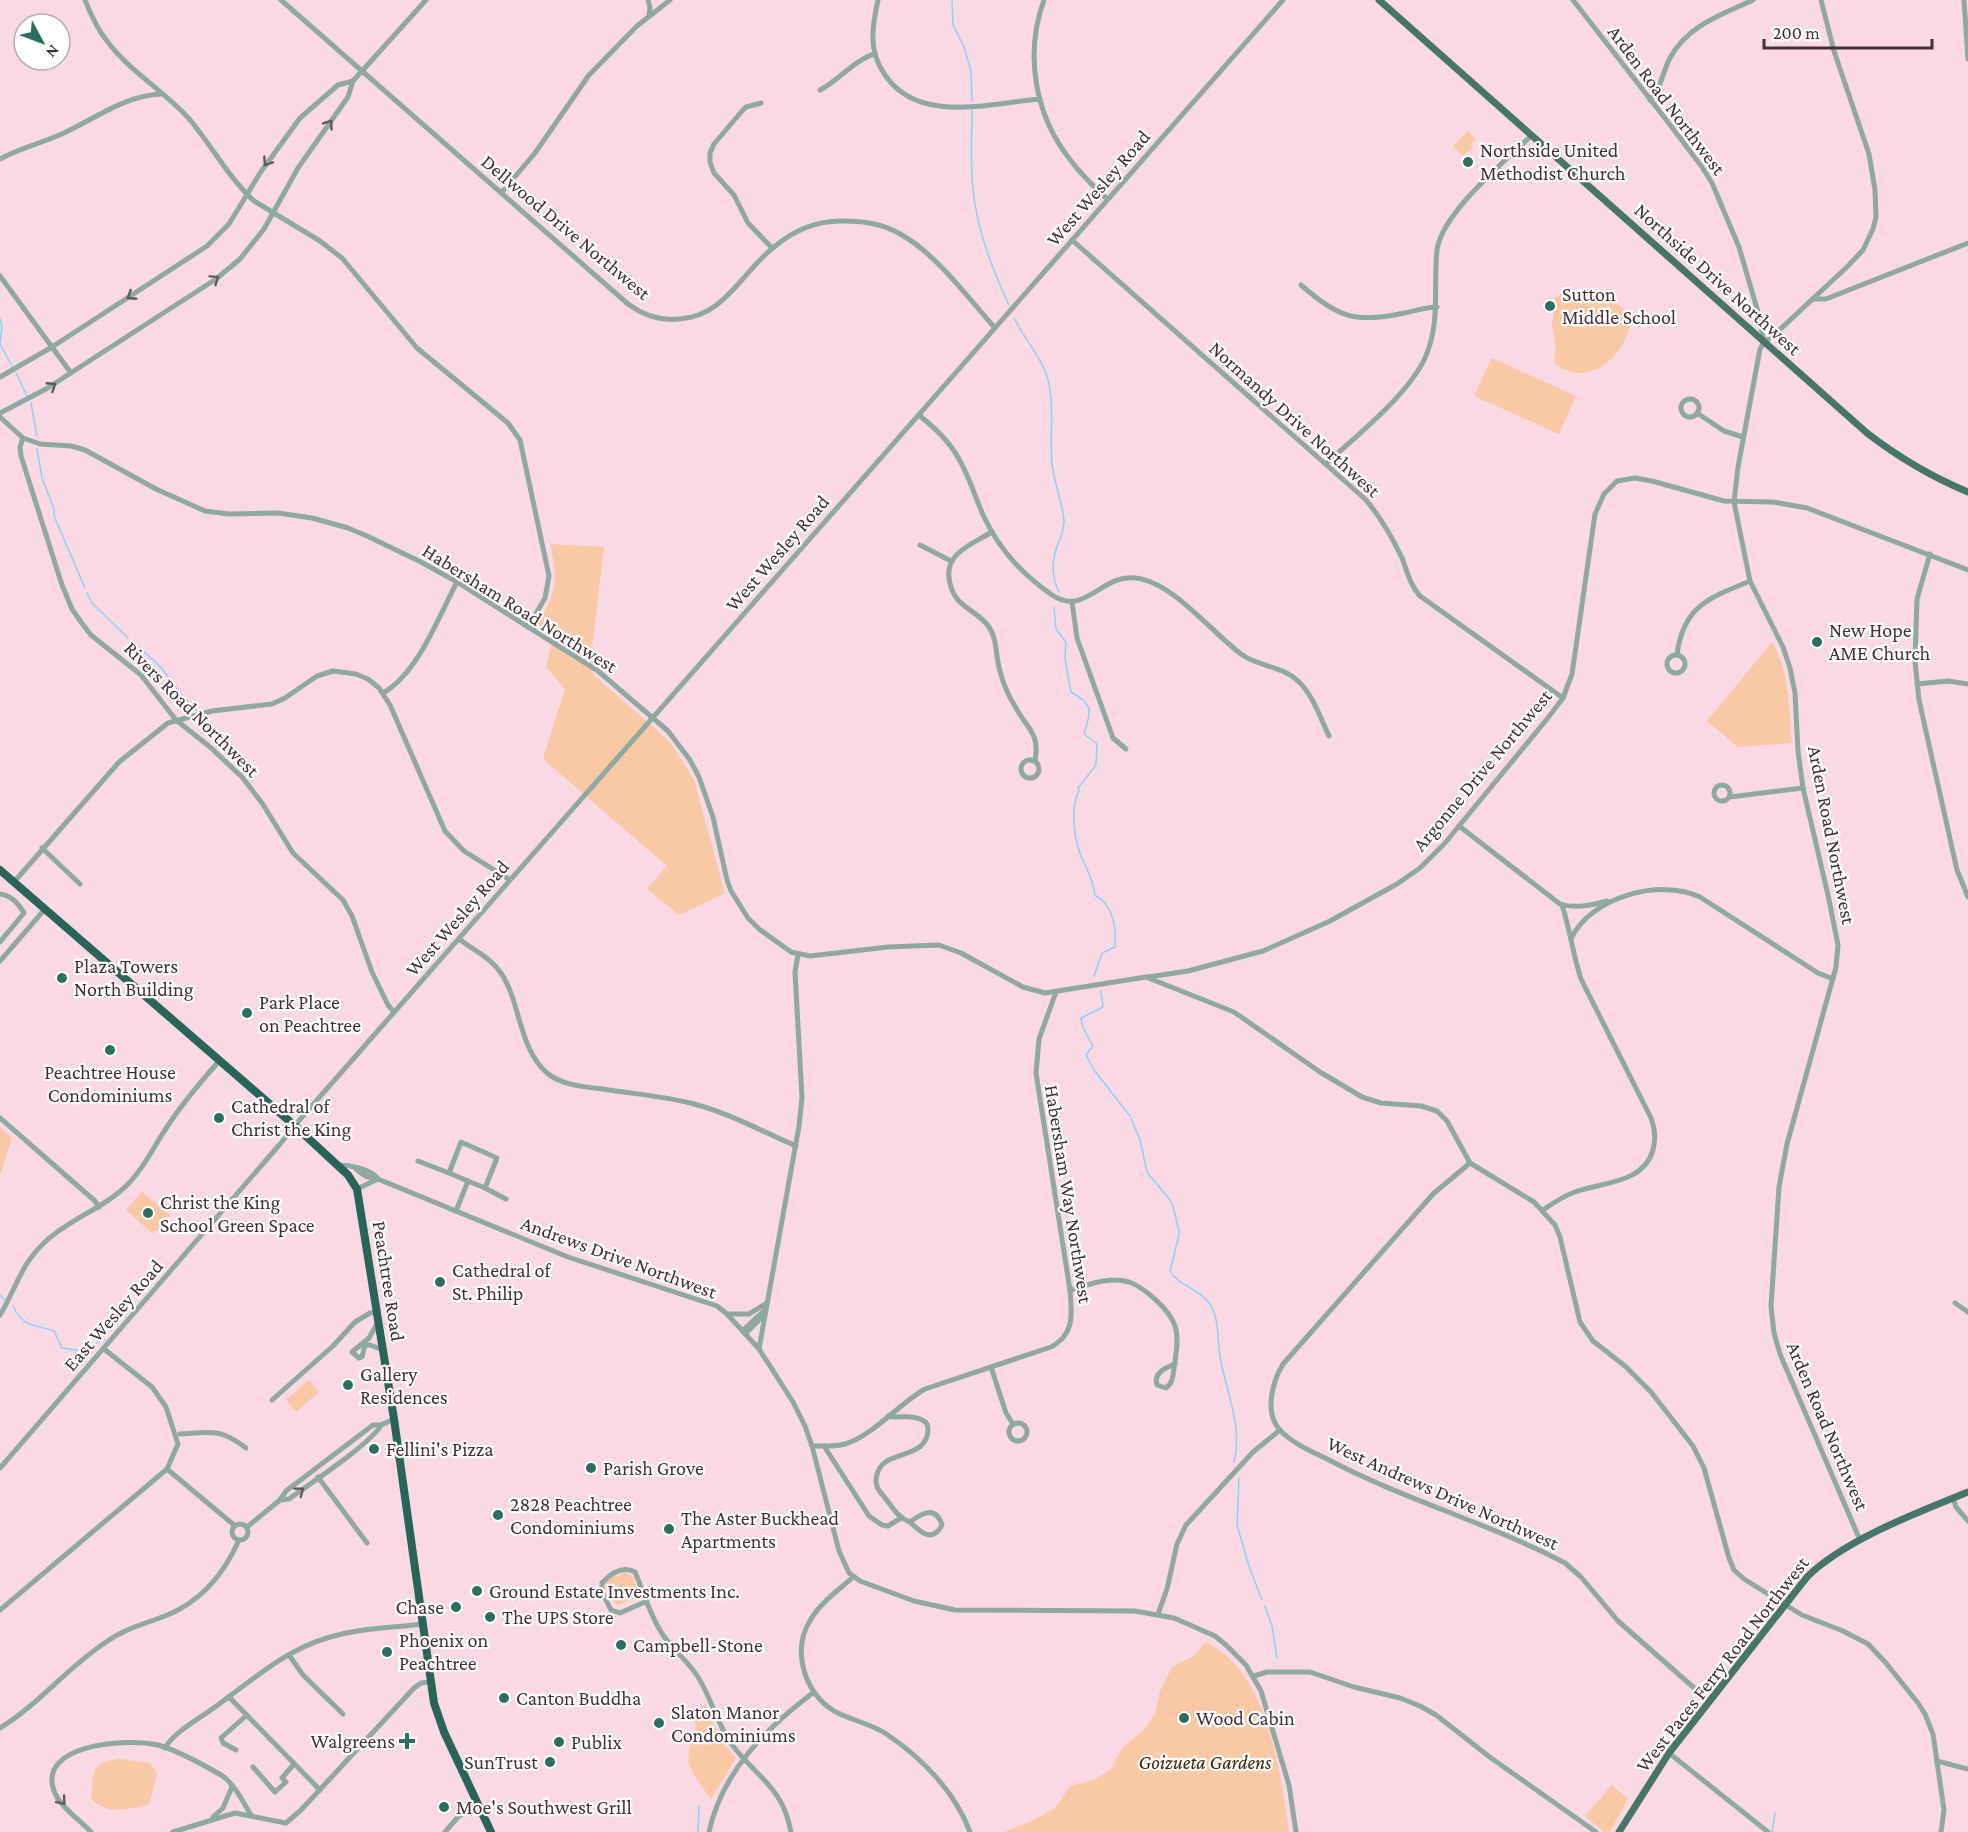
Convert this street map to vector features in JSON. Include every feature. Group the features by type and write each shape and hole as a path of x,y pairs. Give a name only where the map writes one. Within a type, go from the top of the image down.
{"highway":[{"name":"Peachtree Road","path":"0,870 295,1126 348,1175 357,1189 402,1471 423,1624"},
{"path":"423,1624 434,1703 442,1726 491,1832"}],"main road":[{"name":"Northside Drive Northwest","path":"1379,0 1867,433 1929,474 1968,492"},
{"name":"West Paces Ferry Road Northwest","path":"1619,1832 1669,1754 1785,1604 1819,1564 1860,1540 1968,1492"}],"street":[{"path":"85,0 99,30 112,48 191,122 233,180 247,195 320,241 342,258 412,342 508,423 520,440 547,557 549,576 545,598 528,627"},
{"name":"Dellwood Drive Northwest","path":"282,0 628,304 642,313 659,318 687,319 713,309 772,248 796,232 824,223 853,221 885,226 903,235 925,252 995,328"},
{"path":"23,438 0,415 71,373 227,270 253,244 298,168 348,97 353,81 426,0"},
{"path":"648,0 649,16"},
{"path":"501,193 535,153 589,75 625,37 670,0"},
{"path":"878,0 872,29 875,54 882,71 893,85 908,97 924,104 958,107 1040,99"},
{"path":"1044,0 1036,29 1033,55 1040,99 1047,123 1063,150 1080,172 1107,199"},
{"name":"West Wesley Road","path":"295,1126 1283,0"},
{"name":"Arden Road Northwest","path":"1573,0 1702,167 1719,199 1739,248 1758,312 1764,342 1760,349 1743,438 1734,502 1750,581 1783,647 1790,668 1795,693 1798,751 1803,788 1836,933 1837,957 1783,1163 1775,1230 1771,1311 1780,1354 1860,1540"},
{"path":"1650,100 1656,93 1672,56 1689,34 1709,20 1753,0"},
{"path":"1764,342 1774,336 1863,250 1873,229 1876,208 1869,154 1834,51 1821,0"},
{"path":"1964,0 1968,58"},
{"path":"820,90 840,78 861,59 875,54"},
{"path":"0,377 52,347 207,246 229,224 280,143 300,118 338,85 353,81"},
{"path":"0,159 59,135 123,102 142,96 162,94"},
{"path":"761,103 742,111 714,144 710,153 710,162 714,173 734,195 748,223 772,248"},
{"path":"1326,465 1388,406 1415,376 1431,343 1437,307 1437,250 1448,222 1458,208 1531,136"},
{"name":"Normandy Drive Northwest","path":"1072,240 1365,499 1375,511 1397,548 1412,586 1420,596 1563,698"},
{"path":"1813,299 1826,299 1968,243"},
{"path":"0,276 71,373"},
{"path":"1300,285 1330,308 1358,318 1379,318 1437,307"},
{"path":"1697,413 1724,431 1743,438"},
{"path":"919,415 943,436 956,453 992,532 1027,576 1054,596 1072,602 1084,600 1104,585 1122,578 1136,578 1158,584 1242,656 1281,669 1296,679 1308,694 1329,736"},
{"name":"Habersham Road Northwest","path":"23,438 40,444 71,446 85,450 156,489 205,511 229,514 278,513 312,518 348,528 421,562 457,582 598,671 653,717 679,744 699,777 713,817 727,880 738,904 759,930 785,949 798,955"},
{"name":"Rivers Road Northwest","path":"23,438 20,447 21,456 62,585 72,609 91,634 141,675 176,720 242,777 262,803 293,853 343,900 352,916 372,972 388,1005 394,1012"},
{"name":"Argonne Drive Northwest","path":"1146,977 1188,971 1281,944 1386,892 1408,878 1434,855 1563,698 1572,674 1595,514 1607,490 1617,481 1635,478 1668,484 1713,500 1773,502 1807,508 1968,570"},
{"path":"992,532 960,550 951,561 948,574 952,590 959,601 982,619 992,632 997,646 999,670 1011,699 1036,737 1035,761"},
{"path":"920,545 951,561"},
{"path":"1930,554 1917,599 1915,661 1917,684 1957,870 1968,897"},
{"path":"1677,655 1684,625 1697,607 1711,598 1750,581"},
{"path":"383,693 399,682 412,668 457,582"},
{"path":"1072,602 1077,638 1113,738 1126,748"},
{"path":"14,882 119,762 149,736 176,720 212,711 273,704 317,676 333,671 345,671 362,676 374,683 383,693 446,831 464,851 510,880"},
{"path":"1917,684 1948,681 1968,684"},
{"path":"1730,797 1803,788"},
{"path":"1459,826 1562,905 1588,906 1652,890 1691,893 1818,973 1833,979"},
{"path":"42,848 80,884"},
{"path":"0,894 8,895 24,913 0,942"},
{"path":"1571,939 1578,927 1613,899"},
{"path":"1543,1210 1573,1192 1634,1174 1648,1161 1655,1142 1655,1130 1651,1118 1581,979 1562,905"},
{"path":"2,958 45,909"},
{"path":"459,939 488,958 501,973 529,1046 541,1067 552,1077 588,1087 695,1104 796,1146"},
{"path":"759,1349 796,1146 802,1098 795,972 798,955 810,956 888,947 939,945 961,953 1034,991 1056,992 1146,977 1234,1012 1320,1072 1362,1097 1381,1103 1421,1106 1437,1111 1447,1121 1470,1163 1525,1195 1543,1210 1560,1237 1577,1314 1584,1330 1593,1341 1651,1392 1693,1446 1704,1468 1734,1570 1744,1579 1813,1621 1855,1636 1880,1655 1925,1714 1933,1734 1944,1810 1941,1832"},
{"path":"0,950 2,958"},
{"name":"Habersham Way Northwest","path":"812,1446 851,1442 926,1389 1051,1347 1062,1340 1069,1331 1072,1322 1070,1290 1035,1073 1040,1040 1056,992"},
{"path":"0,1315 20,1273 37,1250 59,1231 119,1192 135,1176 177,1111 219,1061"},
{"path":"0,1118 99,1207"},
{"name":"East Wesley Road","path":"0,1468 295,1126"},
{"path":"449,1173 461,1142 497,1158 485,1188"},
{"path":"418,1161 506,1198"},
{"path":"1158,1614 1167,1589 1177,1544 1186,1525 1253,1452 1280,1430 1274,1419 1272,1398 1276,1379 1283,1364 1433,1194 1470,1163"},
{"name":"Andrews Drive Northwest","path":"338,1165 348,1165 375,1174 378,1179 568,1257 717,1306 745,1332 759,1349 793,1402 812,1446 839,1551 853,1577"},
{"path":"357,1189 378,1179"},
{"path":"456,1211 468,1181"},
{"path":"1070,1290 1111,1280 1128,1281 1142,1288 1153,1297 1174,1323 1176,1333 1175,1364 1170,1385 1166,1388 1157,1385 1157,1375 1175,1364"},
{"path":"1955,1303 1968,1312"},
{"path":"727,1314 749,1314 766,1309"},
{"path":"745,1332 766,1309"},
{"path":"272,1400 333,1346 355,1322 369,1313 378,1316 369,1338 352,1352 359,1358 362,1357 365,1345 383,1350"},
{"path":"0,1610 167,1469 178,1444 166,1407 152,1387 104,1349"},
{"path":"991,1367 1006,1413 1013,1424"},
{"path":"888,1416 918,1418 927,1424 928,1432 925,1441 917,1450 886,1461 877,1472 875,1481 879,1491 901,1518 926,1535 933,1536 939,1532 942,1525 940,1518 934,1512 927,1512 910,1522"},
{"path":"247,1527 280,1500 286,1491 373,1425 381,1425 394,1419"},
{"path":"280,1500 289,1499 360,1446 378,1431 381,1425"},
{"name":"West Andrews Drive Northwest","path":"1280,1430 1304,1447 1366,1480 1441,1508 1565,1563 1581,1577 1618,1621 1709,1701"},
{"path":"180,1434 216,1431 229,1435 246,1448"},
{"path":"354,1439 360,1446"},
{"path":"824,1446 869,1516 882,1525 888,1526 901,1518"},
{"path":"331,1457 336,1464"},
{"path":"167,1469 234,1525"},
{"path":"318,1477 367,1543"},
{"path":"1953,1498 1956,1507 1968,1521"},
{"path":"0,1728 36,1702 106,1642 133,1627 174,1612 195,1600 214,1582 231,1557 239,1540 247,1537 249,1532 247,1527 241,1523 234,1525"},
{"path":"234,1525 232,1534 239,1540"},
{"path":"647,1601 620,1613 611,1610 602,1592 602,1583 617,1570 630,1569 635,1572 661,1633 697,1676 724,1733 776,1793 787,1816 790,1832"},
{"path":"970,1832 962,1811 947,1788 917,1759 883,1732 834,1711 814,1692 806,1679 802,1663 805,1632 818,1609 853,1577 914,1600 955,1610 1114,1610 1158,1614 1188,1623 1215,1636 1237,1654 1254,1676 1268,1710 1282,1757 1292,1799 1296,1832"},
{"path":"165,1748 174,1737 289,1655 326,1638 348,1632 423,1624"},
{"path":"289,1655 303,1675 343,1714"},
{"path":"1254,1676 1267,1672 1310,1672 1420,1706 1436,1715 1491,1758 1596,1832"},
{"path":"173,1832 235,1813 286,1823 320,1790 414,1688 421,1683 430,1682"},
{"path":"709,1832 719,1797 744,1758 777,1721 814,1692"},
{"path":"229,1697 320,1790"},
{"path":"236,1750 223,1743 221,1738 247,1715"},
{"path":"91,1832 57,1796 52,1781 60,1763 70,1754 103,1744 148,1743 165,1748 221,1775 251,1815"},
{"path":"1669,1754 1768,1832"},
{"path":"1937,1761 1968,1769"},
{"path":"253,1767 275,1792 286,1782 282,1778 283,1775 294,1764"},
{"path":"207,1821 223,1808 232,1787"},
{"path":"445,1832 458,1817 478,1804"}],"green space":[{"path":"1468,131 1476,139 1471,144 1473,147 1463,156 1453,146"},
{"path":"1566,290 1594,293 1611,299 1625,310 1631,319 1620,348 1606,364 1597,369 1576,373 1554,364 1556,348 1552,325 1555,298"},
{"path":"1492,358 1576,396 1559,434 1474,396"},
{"path":"550,544 604,547 591,658 593,674 671,743 694,780 725,893 679,915 647,889 667,866 543,759 565,689 546,667 554,635 537,624 549,603 554,586 555,577"},
{"path":"1772,642 1785,678 1792,743 1738,747 1707,721"},
{"path":"0,1127 12,1138 0,1175"},
{"name":"Christ the King School Green Space","path":"142,1192 170,1215 153,1234 126,1210"},
{"path":"309,1380 319,1392 296,1412 287,1399"},
{"path":"625,1572 633,1577 639,1594 636,1598 618,1605 609,1597 605,1585 609,1579"},
{"name":"Goizueta Gardens","path":"1205,1642 1226,1656 1243,1675 1257,1698 1275,1752 1289,1832 1004,1832 1032,1821 1055,1808 1070,1786 1094,1780 1111,1769 1123,1747 1143,1731 1155,1714 1160,1691 1172,1667 1194,1656"},
{"path":"705,1704 722,1742 736,1758 711,1799 695,1777 688,1761 691,1734 695,1731 696,1724 692,1718 687,1716 686,1711"},
{"path":"120,1759 150,1763 157,1773 149,1805 118,1810 104,1807 91,1799 95,1770 103,1763"},
{"path":"1612,1785 1628,1799 1610,1832 1604,1832 1585,1816"}],"waterway":[{"path":"952,0 953,25 964,47 971,71 972,101"},
{"path":"972,110 972,170 975,205 986,249 1009,305"},
{"path":"1014,318 1043,366 1051,396 1052,464 1064,522 1053,562 1054,580 1059,592"},
{"path":"0,319 2,327 0,344 12,366"},
{"path":"16,373 27,396"},
{"path":"31,403 37,436"},
{"path":"37,449 42,478 54,509 54,516 85,588"},
{"path":"87,593 92,603 128,638"},
{"path":"1054,607 1056,629 1066,642 1065,659 1071,692 1084,701 1089,709 1084,734 1097,744 1096,765 1078,788 1074,814 1079,849 1095,895 1110,911 1115,932 1115,947 1102,953 1094,976"},
{"path":"133,642 160,666 197,711"},
{"path":"204,717 233,747 252,781"},
{"path":"1101,991 1103,1007 1081,1018 1083,1028 1093,1046 1086,1055 1094,1070 1130,1116 1140,1140 1147,1172 1173,1206 1179,1231 1170,1271 1178,1281 1205,1298 1213,1309 1218,1329 1220,1357 1235,1422 1234,1462"},
{"path":"0,1295 5,1300"},
{"path":"13,1306 25,1322 54,1331 62,1348 77,1350 83,1354 102,1339 105,1340"},
{"path":"1239,1478 1237,1525 1262,1600"},
{"path":"1265,1606 1272,1626 1277,1658"},
{"path":"698,1832 699,1806"},
{"path":"1772,1832 1775,1813"}],"place":[{"name":"Northside United Methodist Church","path":"1468,162"},
{"name":"Sutton Middle School","path":"1550,306"},
{"name":"New Hope AME Church","path":"1817,642"},
{"name":"Plaza Towers North Building","path":"62,978"},
{"name":"Park Place on Peachtree","path":"247,1013"},
{"name":"Peachtree House Condominiums","path":"110,1050"},
{"name":"Cathedral of Christ the King","path":"219,1118"},
{"name":"Christ the King School Green Space","path":"148,1213"},
{"name":"Cathedral of St. Philip","path":"440,1282"},
{"name":"Gallery Residences","path":"348,1385"},
{"name":"Fellini's Pizza","path":"374,1449"},
{"name":"Parish Grove","path":"591,1468"},
{"name":"2828 Peachtree Condominiums","path":"498,1515"},
{"name":"The Aster Buckhead Apartments","path":"669,1529"},
{"name":"Ground Estate Investments Inc.","path":"477,1591"},
{"name":"Chase","path":"456,1607"},
{"name":"The UPS Store","path":"490,1617"},
{"name":"Campbell-Stone","path":"621,1645"},
{"name":"Phoenix on Peachtree","path":"387,1652"},
{"name":"Canton Buddha","path":"504,1698"},
{"name":"Wood Cabin","path":"1184,1718"},
{"name":"Slaton Manor Condominiums","path":"659,1723"},
{"name":"Walgreens","path":"407,1741"},
{"name":"Publix","path":"559,1742"},
{"name":"SunTrust","path":"550,1762"},
{"name":"Moe's Southwest Grill","path":"444,1807"}]}
